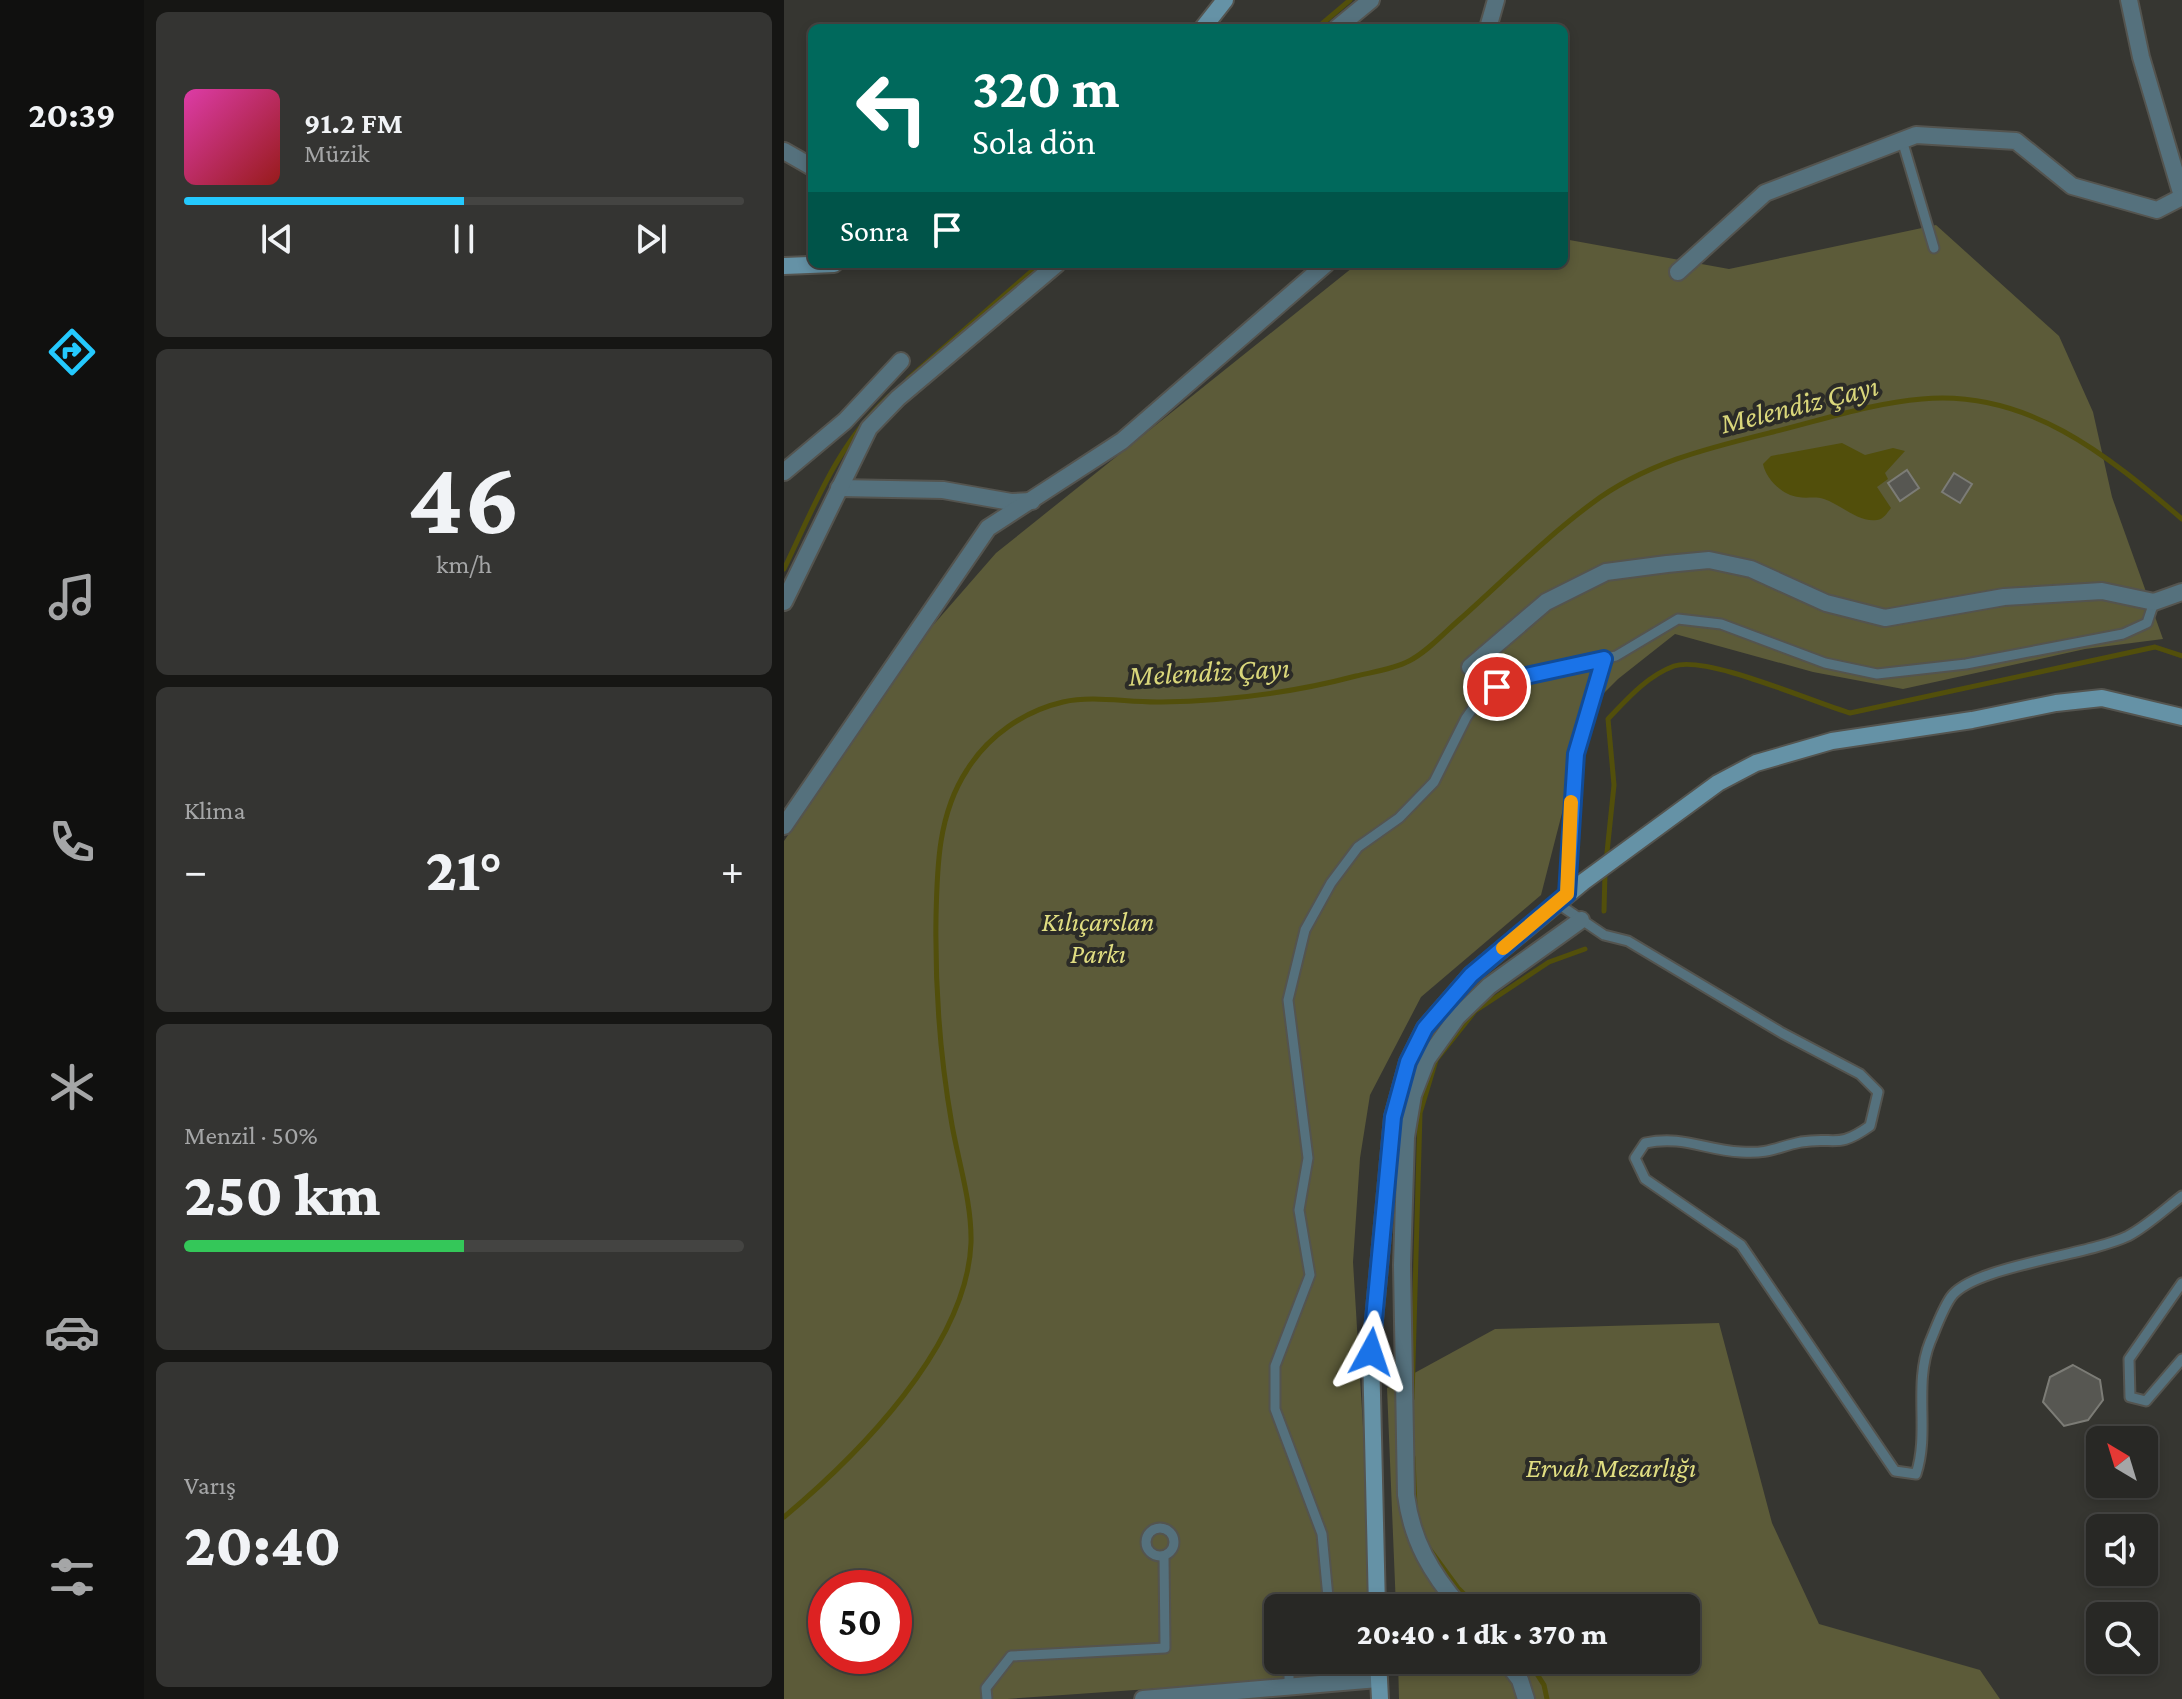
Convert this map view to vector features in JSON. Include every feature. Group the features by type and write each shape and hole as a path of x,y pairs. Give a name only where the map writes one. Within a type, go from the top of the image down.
{"main road":[{"path":"1206,24 1225,0"},
{"path":"784,266 808,265"},
{"path":"1377,1594 1371,1352 1393,1117 1408,1062 1425,1028 1471,975 1583,882 1718,783 1756,763 1832,741 2102,698 2182,717"},
{"path":"1378,1674 1380,1699"}],"street":[{"path":"1342,24 1371,0"},
{"path":"1489,24 1496,0"},
{"path":"1678,272 1765,193 1822,174 1916,135 2016,141 2072,186 2123,203 2157,210 2182,196 2141,57 2129,0"},
{"path":"784,151 808,165"},
{"path":"784,602 869,428 898,398 1052,268"},
{"path":"784,826 988,528 1035,501 1122,441 1321,268"},
{"path":"784,472 845,421 901,361"},
{"path":"839,488 943,490 1011,502 1035,501"},
{"path":"1470,667 1546,602 1606,572 1709,560 1751,569 1826,603 1885,618 2004,597 2090,592 2154,602 2182,592"},
{"path":"1450,1594 1426,1562 1413,1531 1406,1495 1402,1265 1408,1116 1427,1059 1457,1017 1489,986 1581,920"},
{"path":"1516,1674 1526,1699"},
{"path":"1143,1699 1378,1679"}],"lane":[{"path":"1902,140 1934,248"},
{"path":"1328,1594 1322,1534 1275,1409 1275,1366 1310,1275 1299,1210 1308,1158 1288,1000 1303,933 1331,883 1358,847 1399,818 1434,782 1466,718 1483,694 1512,679 1616,656 1678,619 1721,624 1825,663 1877,674 1966,664 2123,634 2147,623 2154,602"},
{"path":"1604,659 1576,754 1562,899 1581,920 1604,935 1628,941 1782,1033 1860,1074 1878,1092 1870,1126 1847,1142 1802,1142 1772,1152 1738,1152 1668,1138 1645,1143 1635,1158 1645,1179 1741,1245 1895,1471 1916,1474 1923,1452 1919,1404 1929,1345 1952,1295 1986,1274 2060,1258 2128,1236 2182,1196"},
{"path":"2182,1283 2129,1359 2130,1397 2146,1401 2182,1359"},
{"path":"987,1699 986,1688 1011,1656 1165,1648 1164,1556"},
{"path":"1289,1674 1289,1687"}],"green space":[{"name":"Kılıçarslan Parkı","path":"1936,225 2059,336 2093,412 2112,497 2163,639 2085,649 1903,689 1813,672 1675,634 1618,679 1589,708 1541,895 1421,997 1370,1095 1360,1158 1353,1262 1373,1594 1264,1594 1264,1674 1364,1674 1007,1699 784,1699 784,841 921,639 996,553 1352,268 1568,268 1568,240 1729,269"},
{"name":"Ervah Mezarlığı","path":"1719,1323 1772,1523 1819,1624 1980,1670 2000,1699 1399,1699 1398,1674 1700,1674 1700,1594 1395,1594 1387,1388 1495,1329"}],"shaded area":[{"path":"1842,443 1865,455 1893,448 1905,451 1885,473 1888,479 1877,487 1891,508 1882,518 1863,519 1824,499 1792,496 1776,485 1763,464 1771,456"}],"building":[{"path":"1907,470 1919,488 1900,501 1888,483"},
{"path":"1954,473 1972,484 1960,503 1942,492"},
{"path":"2073,1365 2100,1380 2103,1400 2088,1420 2064,1426 2043,1402 2050,1377"}],"waterway":[{"path":"1322,24 1350,0"},
{"path":"908,379 1035,268"},
{"path":"784,569 841,455 889,396"},
{"name":"Melendiz Çayı","path":"784,1517 844,1463 904,1395 930,1359 950,1321 965,1282 971,1243 969,1214 948,1099 937,996 939,860 945,823 957,787 985,746 1008,727 1034,712 1075,700 1161,702 1235,698 1308,687 1397,666 1429,648 1574,517 1633,478 1701,451 1885,404 1922,399 1960,399 1996,405 2031,416 2094,450 2182,519"},
{"path":"1606,862 1614,785 1608,719 1646,682 1674,666 1689,664 1734,673 1850,713 2155,647 2182,656"},
{"path":"1604,911 1605,872"},
{"path":"1412,1399 1420,1113 1436,1060 1475,1011 1549,962 1585,949"},
{"path":"1413,1457 1415,1507"},
{"path":"1428,1547 1464,1594"},
{"path":"1537,1674 1544,1685 1547,1699"}],"slow traffic":[{"path":"1503,948 1567,894 1571,802"}],"route":[{"path":"1371,1352 1393,1117 1408,1062 1425,1028 1471,975 1567,894 1576,754 1586,713 1602,676 1604,659 1512,679 1497,687"}]}
